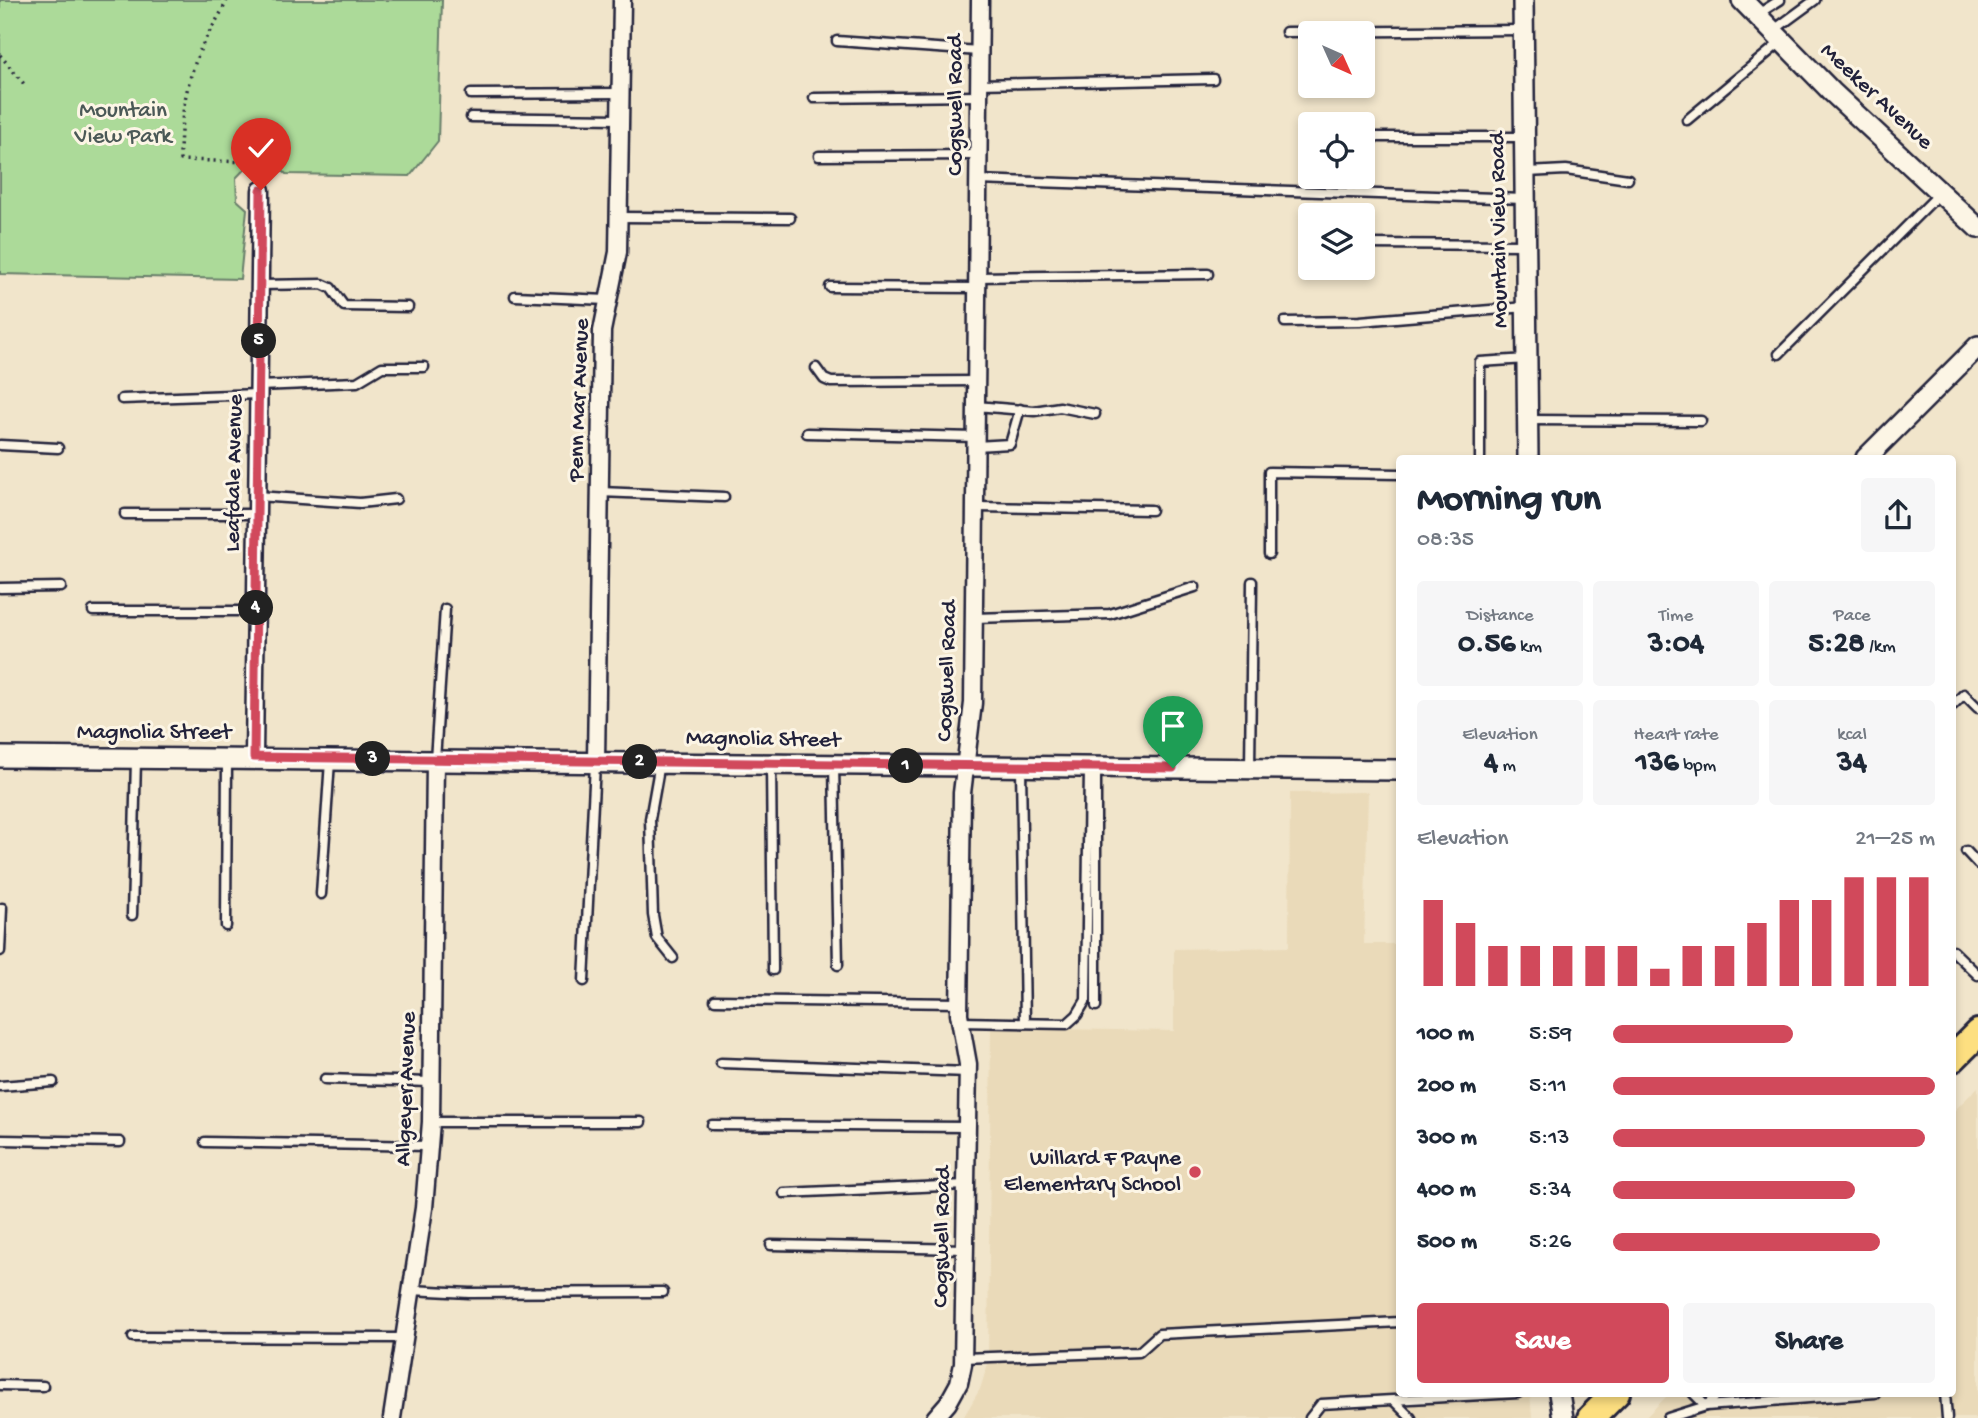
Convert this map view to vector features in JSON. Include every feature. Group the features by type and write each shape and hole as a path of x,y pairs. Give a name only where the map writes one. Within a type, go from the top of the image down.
{"main road":[{"path":"1956,1055 1978,1033"},
{"path":"1591,1418 1612,1397"}],"street":[{"name":"Penn Mar Avenue","path":"596,762 602,331 618,251 622,0"},
{"name":"Cogswell Road","path":"935,1418 948,1403 959,1383 963,1358 968,1072 960,1022 962,793 974,702 980,0"},
{"name":"Mountain View Road","path":"1523,0 1528,455"},
{"name":"Meeker Avenue","path":"1742,0 1978,228"},
{"name":"Leafdale Avenue","path":"254,757 261,190"},
{"path":"1869,455 1978,346"},
{"name":"Magnolia Street","path":"0,757 254,757 1021,768 1396,770"},
{"name":"Allgeyer Avenue","path":"392,1418 424,1208 431,1122 435,760"},
{"path":"1560,1397 1563,1418"}],"lane":[{"path":"1756,16 1780,0"},
{"path":"1687,120 1815,0"},
{"path":"1286,32 1523,30"},
{"path":"837,41 979,51"},
{"path":"814,98 1213,79"},
{"path":"471,94 620,93"},
{"path":"471,117 620,119"},
{"path":"1375,137 1524,137"},
{"path":"819,156 978,155"},
{"path":"1524,172 1566,170 1628,179"},
{"path":"978,180 1524,199"},
{"path":"1779,354 1941,191"},
{"path":"619,217 790,218"},
{"path":"1375,244 1525,244"},
{"path":"830,287 1208,274"},
{"path":"260,285 322,284 331,288 344,306 408,307"},
{"path":"515,296 607,300"},
{"path":"1285,322 1360,321 1526,307"},
{"path":"1480,455 1480,362 1527,359"},
{"path":"122,399 357,382 382,367 424,366"},
{"path":"816,368 824,379 831,382 976,381"},
{"path":"976,406 1034,411 1060,407 1095,414"},
{"path":"807,433 1010,444 1020,409"},
{"path":"1527,420 1701,421"},
{"path":"0,445 58,448"},
{"path":"1269,554 1269,472 1396,474"},
{"path":"600,492 724,497"},
{"path":"257,496 360,503 396,499"},
{"path":"975,507 1151,510"},
{"path":"125,514 257,514"},
{"path":"1250,769 1252,582"},
{"path":"0,588 61,587"},
{"path":"974,618 1110,614 1195,587"},
{"path":"435,760 445,610"},
{"path":"93,611 256,611"},
{"path":"1956,702 1964,694 1978,708"},
{"path":"132,915 136,757"},
{"path":"226,926 228,758"},
{"path":"321,894 330,758"},
{"path":"584,981 596,762"},
{"path":"660,763 650,819 653,915 657,938 673,958"},
{"path":"771,764 773,970"},
{"path":"834,765 838,965"},
{"path":"1021,768 1025,1023"},
{"path":"1093,768 1096,1006"},
{"path":"960,1022 1067,1024 1077,1015 1086,1000 1093,768"},
{"path":"1966,851 1978,864"},
{"path":"0,951 2,908"},
{"path":"1956,954 1978,975"},
{"path":"715,1000 960,1003"},
{"path":"721,1063 968,1072"},
{"path":"325,1079 431,1082"},
{"path":"0,1086 53,1082"},
{"path":"431,1122 641,1122"},
{"path":"712,1125 967,1127"},
{"path":"0,1140 120,1142"},
{"path":"205,1142 429,1146"},
{"path":"784,1193 967,1185"},
{"path":"771,1245 966,1249"},
{"path":"411,1290 469,1293 663,1292"},
{"path":"963,1358 1139,1352 1159,1334 1396,1322"},
{"path":"133,1337 404,1338"},
{"path":"0,1385 43,1386"},
{"path":"1310,1418 1321,1405 1462,1397"},
{"path":"1697,1397 1706,1406"},
{"path":"1706,1406 1716,1397"},
{"path":"1668,1418 1706,1406 1823,1397"},
{"path":"1945,1397 1947,1418"},
{"path":"1395,1402 1411,1418"}],"path":[{"path":"227,0 202,47 186,88 180,127 180,160 252,162"},
{"path":"0,55 23,84"}],"shaded area":[{"name":"Willard F Payne Elementary School","path":"1368,792 1364,944 1396,944 1396,1397 1530,1397 1532,1418 963,1418 980,1389 988,1364 991,1028 1174,1031 1174,949 1289,947 1290,793"},
{"path":"1978,1087 1978,1418 1645,1418 1666,1397 1956,1397 1956,1109"}],"green space":[{"name":"Mountain View Park","path":"0,0 442,0 438,141 410,176 286,174 272,160 255,158 236,178 237,200 247,209 240,279 0,274"}],"place":[{"name":"Willard F Payne Elementary School","path":"1195,1172"}],"route":[{"path":"261,190 254,757 1173,768"}]}
